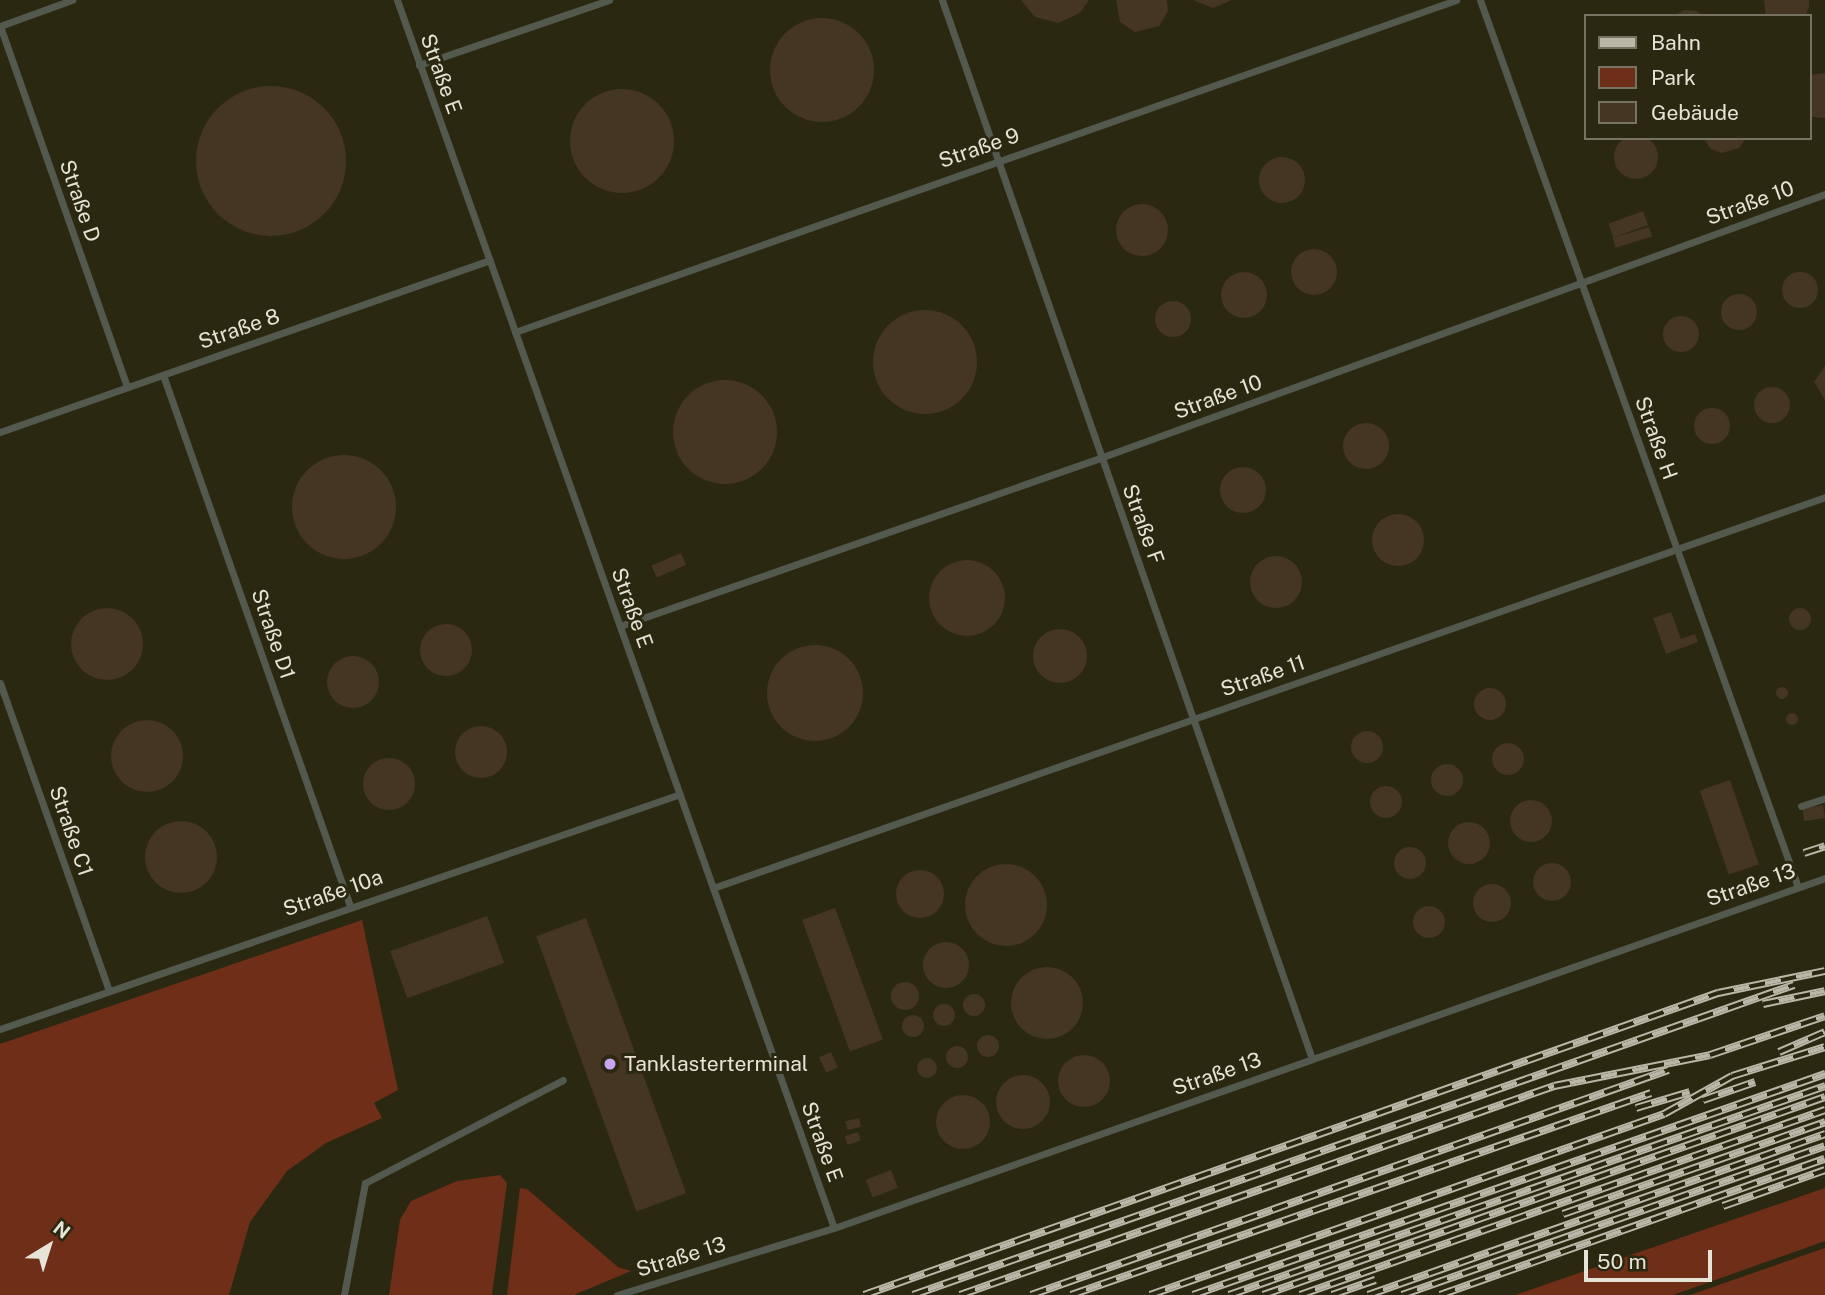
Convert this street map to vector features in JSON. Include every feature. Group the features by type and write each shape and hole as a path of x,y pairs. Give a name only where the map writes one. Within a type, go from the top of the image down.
{"lane":[{"path":"0,26 72,0"},
{"name":"Straße E","path":"397,0 834,1228"},
{"path":"419,65 609,0"},
{"name":"Straße F","path":"942,0 1100,458 1196,718 1312,1059"},
{"name":"Straße 9","path":"515,332 1456,0"},
{"name":"Straße H","path":"1480,0 1798,887"},
{"name":"Straße D","path":"0,26 127,387"},
{"name":"Straße 10","path":"620,626 1100,458 1825,194"},
{"name":"Straße 8","path":"0,432 489,260"},
{"name":"Straße D1","path":"163,375 350,906"},
{"name":"Straße 11","path":"713,888 1825,497"},
{"name":"Straße C1","path":"0,683 109,991"},
{"name":"Straße 10a","path":"0,1029 680,794"},
{"path":"1801,806 1825,798"},
{"name":"Straße 13","path":"617,1295 834,1228 1825,878"},
{"path":"344,1295 365,1183 563,1080"}],"green space":[{"path":"362,920 398,1090 374,1103 382,1118 326,1143 287,1171 250,1222 229,1295 0,1295 0,1044"},
{"path":"500,1175 507,1183 492,1295 389,1295 400,1220 411,1201 457,1181"},
{"path":"520,1188 527,1189 618,1267 631,1271 574,1295 507,1295"},
{"path":"1825,1188 1825,1241 1673,1295 1515,1295"},
{"path":"1825,1248 1825,1295 1690,1295"}],"building":[{"path":"1021,0 1089,0 1080,13 1058,23 1035,17"},
{"path":"1116,0 1167,0 1168,11 1159,26 1135,32 1120,22"},
{"path":"1193,0 1232,0 1213,8"},
{"path":"1764,0 1809,0 1807,14 1766,14"},
{"path":"1684,10 1701,14 1677,14"},
{"path":"822,18 842,22 859,33 870,50 874,70 870,90 859,107 842,118 822,122 802,118 785,107 774,90 770,70 774,50 785,33 802,22"},
{"path":"1825,73 1825,118 1811,116 1811,75"},
{"path":"271,86 300,91 324,108 341,132 346,161 341,190 324,214 300,231 271,236 242,231 218,214 201,190 196,161 201,132 218,108 242,91"},
{"path":"622,89 642,93 659,104 670,121 674,141 670,161 659,178 642,189 622,193 602,189 585,178 574,161 570,141 574,121 585,104 602,93"},
{"path":"1650,140 1658,157 1652,173 1636,179 1620,173 1614,157 1620,141"},
{"path":"1704,140 1745,140 1739,148 1722,153 1711,149"},
{"path":"1282,157 1299,163 1305,180 1299,197 1282,203 1265,197 1259,180 1265,163"},
{"path":"1142,204 1161,211 1168,230 1161,249 1142,256 1123,249 1116,230 1123,211"},
{"path":"1643,211 1648,225 1613,238 1608,224"},
{"path":"1649,227 1652,237 1616,248 1613,238"},
{"path":"1314,249 1331,255 1337,272 1331,289 1314,295 1297,289 1291,272 1297,255"},
{"path":"1244,272 1261,278 1267,295 1261,312 1244,318 1227,312 1221,295 1227,278"},
{"path":"1800,272 1813,277 1818,290 1813,303 1800,308 1787,303 1782,290 1787,277"},
{"path":"1739,294 1752,299 1757,312 1752,325 1739,330 1726,325 1721,312 1726,299"},
{"path":"1173,301 1186,306 1191,319 1186,332 1173,337 1160,332 1155,319 1160,306"},
{"path":"925,310 945,314 962,325 973,342 977,362 973,382 962,399 945,410 925,414 905,410 888,399 877,382 873,362 877,342 888,325 905,314"},
{"path":"1681,316 1694,321 1699,334 1694,347 1681,352 1668,347 1663,334 1668,321"},
{"path":"1825,366 1825,400 1814,382"},
{"path":"725,380 745,384 762,395 773,412 777,432 773,452 762,469 745,480 725,484 705,480 688,469 677,452 673,432 677,412 688,395 705,384"},
{"path":"1772,387 1785,392 1790,405 1785,418 1772,423 1759,418 1754,405 1759,392"},
{"path":"1712,408 1725,413 1730,426 1725,439 1712,444 1699,439 1694,426 1699,413"},
{"path":"1366,423 1383,429 1389,446 1383,463 1366,469 1349,463 1343,446 1349,429"},
{"path":"344,455 364,459 381,470 392,487 396,507 392,527 381,544 364,555 344,559 324,555 307,544 296,527 292,507 296,487 307,470 324,459"},
{"path":"1243,467 1260,473 1266,490 1260,507 1243,513 1226,507 1220,490 1226,473"},
{"path":"1398,514 1417,521 1424,540 1417,559 1398,566 1379,559 1372,540 1379,521"},
{"path":"681,553 686,565 657,577 652,566"},
{"path":"1276,556 1295,563 1302,582 1295,601 1276,608 1257,601 1250,582 1257,563"},
{"path":"967,560 981,563 994,571 1002,584 1005,598 1002,612 994,625 981,633 967,636 953,633 940,625 932,612 929,598 932,584 940,571 953,563"},
{"path":"114,608 133,618 141,630 141,658 133,670 121,678 100,680 81,670 73,658 71,637 81,618 93,610"},
{"path":"1796,608 1804,608 1811,615 1811,623 1804,630 1796,630 1789,623 1789,615"},
{"path":"1671,612 1681,639 1695,634 1698,642 1666,654 1653,618"},
{"path":"446,624 456,626 464,632 470,640 470,660 464,668 456,674 446,676 436,674 428,668 422,660 420,650 422,640 428,632 436,626"},
{"path":"1060,629 1079,637 1087,656 1079,675 1060,683 1041,675 1033,656 1041,637"},
{"path":"815,645 833,649 849,659 859,675 863,693 859,711 849,727 833,737 815,741 797,737 781,727 771,711 767,693 771,675 781,659 797,649"},
{"path":"353,656 363,658 371,664 377,672 377,692 371,700 363,706 353,708 343,706 335,700 329,692 327,682 329,672 335,664 343,658"},
{"path":"1782,687 1788,693 1782,699 1776,693"},
{"path":"1490,688 1501,693 1506,704 1501,715 1490,720 1479,715 1474,704 1479,693"},
{"path":"1792,713 1798,719 1792,725 1786,719"},
{"path":"154,720 173,730 181,742 181,770 173,782 161,790 140,792 121,782 113,770 111,749 121,730 133,722"},
{"path":"481,726 491,728 499,734 505,742 505,762 499,770 491,776 481,778 471,776 463,770 457,762 455,752 457,742 463,734 471,728"},
{"path":"1367,731 1378,736 1383,747 1378,758 1367,763 1356,758 1351,747 1356,736"},
{"path":"1508,743 1519,748 1524,759 1519,770 1508,775 1497,770 1492,759 1497,748"},
{"path":"389,758 399,760 407,766 413,774 413,794 407,802 399,808 389,810 379,808 371,802 365,794 363,784 365,774 371,766 379,760"},
{"path":"1447,764 1458,769 1463,780 1458,791 1447,796 1436,791 1431,780 1436,769"},
{"path":"1730,780 1759,864 1729,875 1700,790"},
{"path":"1386,786 1397,791 1402,802 1397,813 1386,818 1375,813 1370,802 1375,791"},
{"path":"1531,800 1546,806 1552,821 1546,836 1531,842 1516,836 1510,821 1516,806"},
{"path":"1823,805 1825,818 1804,821 1802,808"},
{"path":"188,821 207,831 215,843 215,871 207,883 195,891 174,893 155,883 147,871 145,850 155,831 167,823"},
{"path":"1469,822 1484,828 1490,843 1484,858 1469,864 1454,858 1448,843 1454,828"},
{"path":"1410,847 1421,852 1426,863 1421,874 1410,879 1399,874 1394,863 1399,852"},
{"path":"1552,863 1565,869 1571,882 1565,895 1552,901 1539,895 1533,882 1539,869"},
{"path":"998,864 1014,864 1029,871 1040,882 1047,897 1044,921 1035,934 1014,946 998,946 983,939 972,928 965,913 965,897 972,882 983,871"},
{"path":"920,870 937,877 944,894 937,911 920,918 903,911 896,894 903,877"},
{"path":"1492,884 1505,890 1511,903 1505,916 1492,922 1479,916 1473,903 1479,890"},
{"path":"1429,906 1440,911 1445,922 1440,933 1429,938 1418,933 1413,922 1418,911"},
{"path":"835,908 883,1040 850,1052 802,920"},
{"path":"487,916 504,963 407,998 390,951"},
{"name":"Tanklasterterminal","path":"586,918 686,1193 636,1211 536,936"},
{"path":"946,942 962,949 969,965 962,981 946,988 930,981 923,965 930,949"},
{"path":"1047,967 1067,973 1077,983 1083,1003 1077,1023 1067,1033 1047,1039 1027,1033 1017,1023 1011,1003 1017,983 1027,973"},
{"path":"905,982 915,986 919,996 915,1006 905,1010 895,1006 891,996 895,986"},
{"path":"974,994 984,1001 985,1005 978,1015 974,1016 964,1009 963,1005 970,995"},
{"path":"944,1004 952,1007 955,1015 952,1023 944,1026 936,1023 933,1015 936,1007"},
{"path":"913,1015 921,1018 924,1026 921,1034 913,1037 905,1034 902,1026 905,1018"},
{"path":"988,1035 996,1038 999,1046 996,1054 988,1057 980,1054 977,1046 980,1038"},
{"path":"957,1046 965,1049 968,1057 965,1065 957,1068 949,1065 946,1057 949,1049"},
{"path":"831,1052 838,1068 826,1073 819,1057"},
{"path":"1084,1055 1094,1057 1102,1063 1108,1071 1108,1091 1102,1099 1094,1105 1084,1107 1074,1105 1066,1099 1060,1091 1058,1081 1060,1071 1066,1063 1074,1057"},
{"path":"923,1058 931,1058 937,1068 931,1078 923,1078 917,1072 917,1064"},
{"path":"1023,1075 1042,1083 1050,1102 1042,1121 1023,1129 1004,1121 996,1102 1004,1083"},
{"path":"963,1095 982,1103 990,1122 982,1141 963,1149 944,1141 936,1122 944,1103"},
{"path":"859,1118 861,1127 847,1130 845,1121"},
{"path":"858,1132 861,1141 847,1145 845,1136"},
{"path":"891,1170 898,1188 873,1197 866,1180"}],"railway":[{"path":"1804,853 1825,846"},
{"path":"864,1295 1718,993 1825,971"},
{"path":"913,1295 1794,985"},
{"path":"1763,1004 1825,991"},
{"path":"960,1295 1554,1086 1710,1055 1825,1016"},
{"path":"1779,1052 1825,1032"},
{"path":"1150,1295 1664,1114 1732,1076 1825,1047"},
{"path":"1031,1295 1668,1070"},
{"path":"1193,1295 1825,1074"},
{"path":"1703,1100 1755,1082"},
{"path":"1229,1295 1825,1086"},
{"path":"1636,1108 1690,1092"},
{"path":"1071,1295 1651,1093"},
{"path":"1263,1295 1825,1097"},
{"path":"1300,1295 1825,1110"},
{"path":"1563,1214 1825,1122"},
{"path":"1368,1295 1825,1134"},
{"path":"1402,1295 1825,1146"},
{"path":"1440,1295 1825,1159"},
{"path":"1723,1206 1825,1170"},
{"path":"1332,1295 1375,1280"}],"place":[{"name":"Tanklasterterminal","path":"610,1064"}]}
